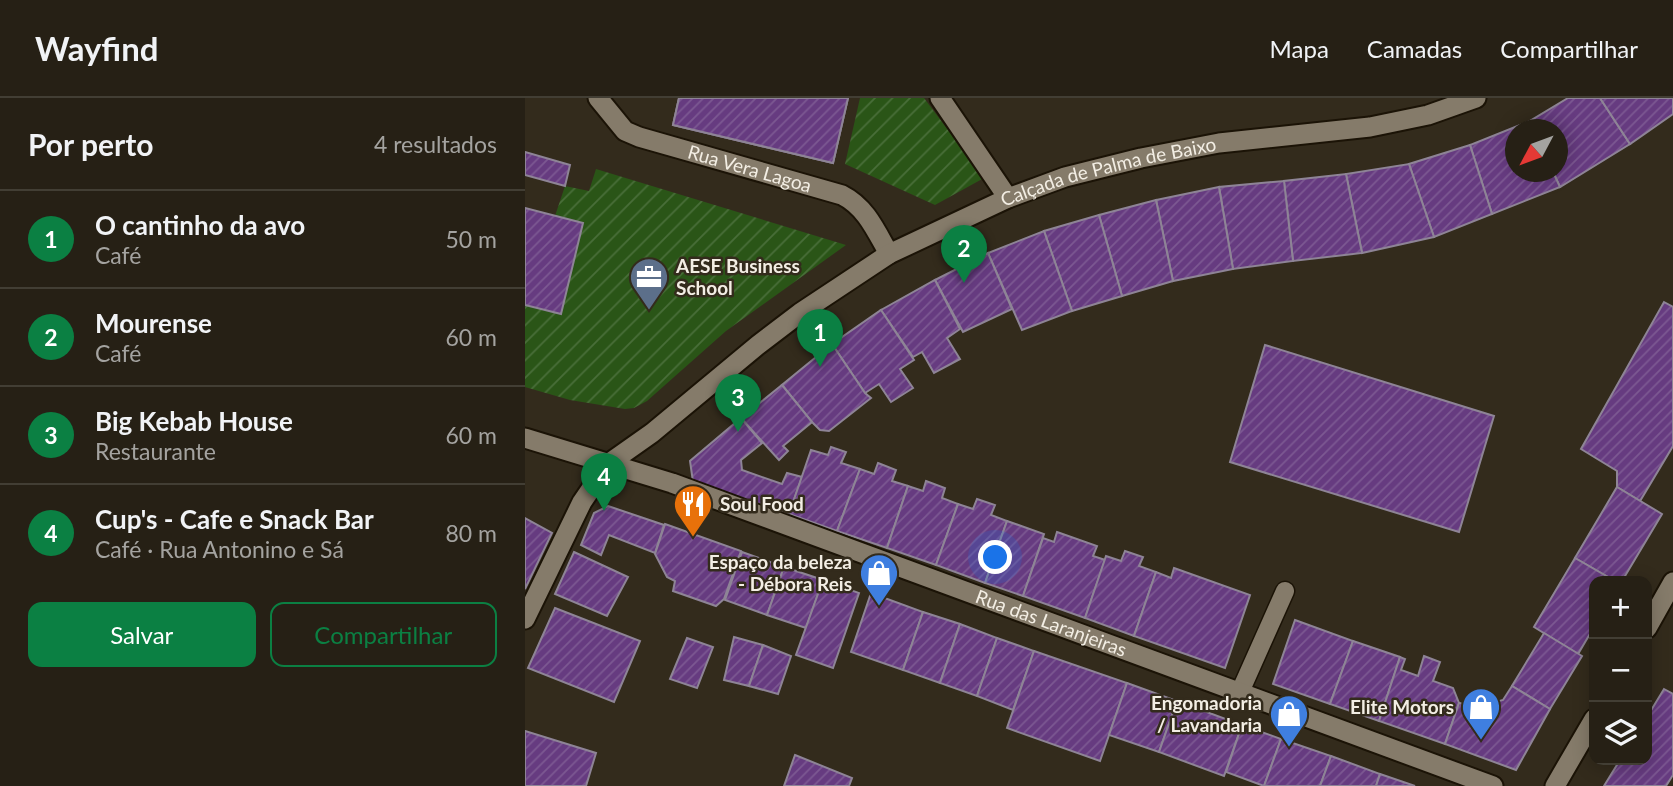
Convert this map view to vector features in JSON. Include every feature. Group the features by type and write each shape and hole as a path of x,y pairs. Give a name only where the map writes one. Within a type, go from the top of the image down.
{"street":[{"name":"Rua Vera Lagoa","path":"598,98 625,131 639,137 852,200 867,216 889,254"},
{"path":"940,98 1008,198"},
{"name":"Calçada de Palma de Baixo","path":"608,464 652,433 800,313 889,254 1008,198 1065,177 1140,158 1219,143 1370,127 1428,115 1476,98"},
{"name":"Rua das Laranjeiras","path":"525,438 672,483 1493,786"},
{"path":"525,619 582,502 608,464"},
{"path":"1652,619 1673,582"},
{"path":"1555,786 1589,728"}],"lane":[{"path":"1240,692 1285,591"}],"green space":[{"path":"860,98 924,98 984,178 935,205 845,164"},
{"path":"596,169 846,245 726,331 647,401 634,408 625,409 570,400 525,387 525,305 561,313 583,223 555,216 565,186 589,191"}],"building":[{"path":"679,98 848,98 833,163 673,125"},
{"path":"679,98 848,98 833,163 673,125"},
{"path":"1568,98 1600,98 1630,144 1560,187 1558,182 1568,182 1568,119 1533,119"},
{"path":"1600,98 1673,98 1673,114 1630,144"},
{"path":"1505,131 1505,182 1558,182 1560,187 1492,214 1470,145"},
{"path":"1470,145 1492,214 1434,237 1409,164"},
{"path":"525,152 570,165 565,186 525,175"},
{"path":"1409,164 1434,237 1362,253 1346,174"},
{"path":"1346,174 1362,253 1293,261 1284,181"},
{"path":"1284,181 1293,261 1233,269 1219,187"},
{"path":"1219,187 1233,269 1173,281 1156,200"},
{"path":"1156,200 1173,281 1122,296 1099,215"},
{"path":"525,208 583,223 561,314 525,305"},
{"path":"1099,215 1122,296 1072,311 1044,231"},
{"path":"1044,231 1072,311 1022,330 988,253"},
{"path":"988,253 1012,309 963,332 935,280"},
{"path":"935,280 960,329 947,338 960,359 934,373 922,352 913,357 881,310"},
{"path":"1664,302 1673,307 1673,446 1640,501 1617,487 1617,471 1581,449"},
{"path":"881,310 914,360 900,369 913,388 891,402 879,384 865,393 832,344"},
{"path":"832,344 871,398 829,431 820,430 782,385"},
{"path":"1265,345 1494,416 1459,532 1230,462"},
{"path":"782,385 812,422 783,446 788,451 779,460 741,418"},
{"path":"741,418 762,443 741,460 742,470 782,484 787,473 802,477 789,514 693,482 690,461"},
{"path":"831,447 846,452 841,463 860,469 837,531 789,514 811,450 828,455"},
{"path":"878,463 896,470 892,481 908,486 887,548 837,531 860,469 874,474"},
{"path":"926,481 945,488 942,498 958,504 936,565 887,548 908,486 923,491"},
{"path":"1617,487 1662,514 1625,576 1606,576 1575,558"},
{"path":"977,499 995,505 991,515 1007,521 985,583 936,565 958,504 973,509"},
{"path":"608,506 664,525 655,553 609,535 601,555 581,545 594,513"},
{"path":"525,518 552,533 525,589"},
{"path":"1007,521 1044,534 1023,596 985,583"},
{"path":"665,524 741,551 724,599 716,606 673,591 675,581 667,577 655,554"},
{"path":"1057,532 1097,546 1093,556 1105,560 1085,618 1023,596 1043,538 1054,542"},
{"path":"1125,551 1143,557 1139,566 1156,572 1134,636 1085,618 1106,556 1121,561"},
{"path":"574,552 628,577 607,616 555,594"},
{"path":"742,552 784,567 767,615 725,600"},
{"path":"1575,558 1606,576 1589,576 1589,635 1578,654 1534,627"},
{"path":"784,567 823,580 806,628 767,615"},
{"path":"1174,568 1250,595 1225,668 1134,636 1156,572 1171,578"},
{"path":"823,580 859,593 833,668 796,655"},
{"path":"871,593 923,612 903,670 851,652"},
{"path":"555,608 640,641 614,702 528,668"},
{"path":"923,612 960,624 940,683 903,670"},
{"path":"1295,620 1353,641 1330,704 1273,684"},
{"path":"960,624 997,638 977,696 940,683"},
{"path":"1544,633 1582,656 1550,709 1512,686"},
{"path":"734,637 763,645 749,686 724,680"},
{"path":"687,638 713,647 697,688 670,679"},
{"path":"997,638 1034,651 1013,710 977,696"},
{"path":"1353,641 1400,657 1379,721 1330,704"},
{"path":"763,645 791,656 778,694 749,686"},
{"path":"1034,651 1127,683 1100,761 1007,728"},
{"path":"1424,656 1440,662 1433,681 1453,688 1459,703 1445,744 1379,721 1400,657 1405,659 1401,670 1418,676"},
{"path":"1127,683 1177,701 1159,752 1109,735"},
{"path":"1512,686 1550,709 1516,770 1445,744 1459,703 1479,707 1503,700"},
{"path":"1664,689 1673,694 1673,775 1666,786 1604,786 1617,765 1652,765 1652,709"},
{"path":"1177,701 1242,725 1224,776 1159,752"},
{"path":"1242,725 1281,739 1264,786 1226,772"},
{"path":"525,731 596,753 586,786 525,786"},
{"path":"1281,739 1331,756 1320,786 1264,786"},
{"path":"795,755 852,778 849,786 784,786"},
{"path":"1331,756 1380,774 1376,786 1320,786"},
{"path":"1380,774 1415,786 1376,786"}],"place":[{"name":"Mourense","path":"964,283"},
{"name":"AESE Business School","path":"649,311"},
{"name":"O cantinho da avo","path":"820,367"},
{"name":"Big Kebab House","path":"738,432"},
{"name":"Cup's - Cafe e Snack Bar","path":"604,511"},
{"name":"Soul Food","path":"693,538"},
{"name":"Espaço da beleza - Débora Reis","path":"879,607"},
{"name":"Elite Motors","path":"1481,741"},
{"name":"Engomadoria / Lavandaria","path":"1289,748"}]}
